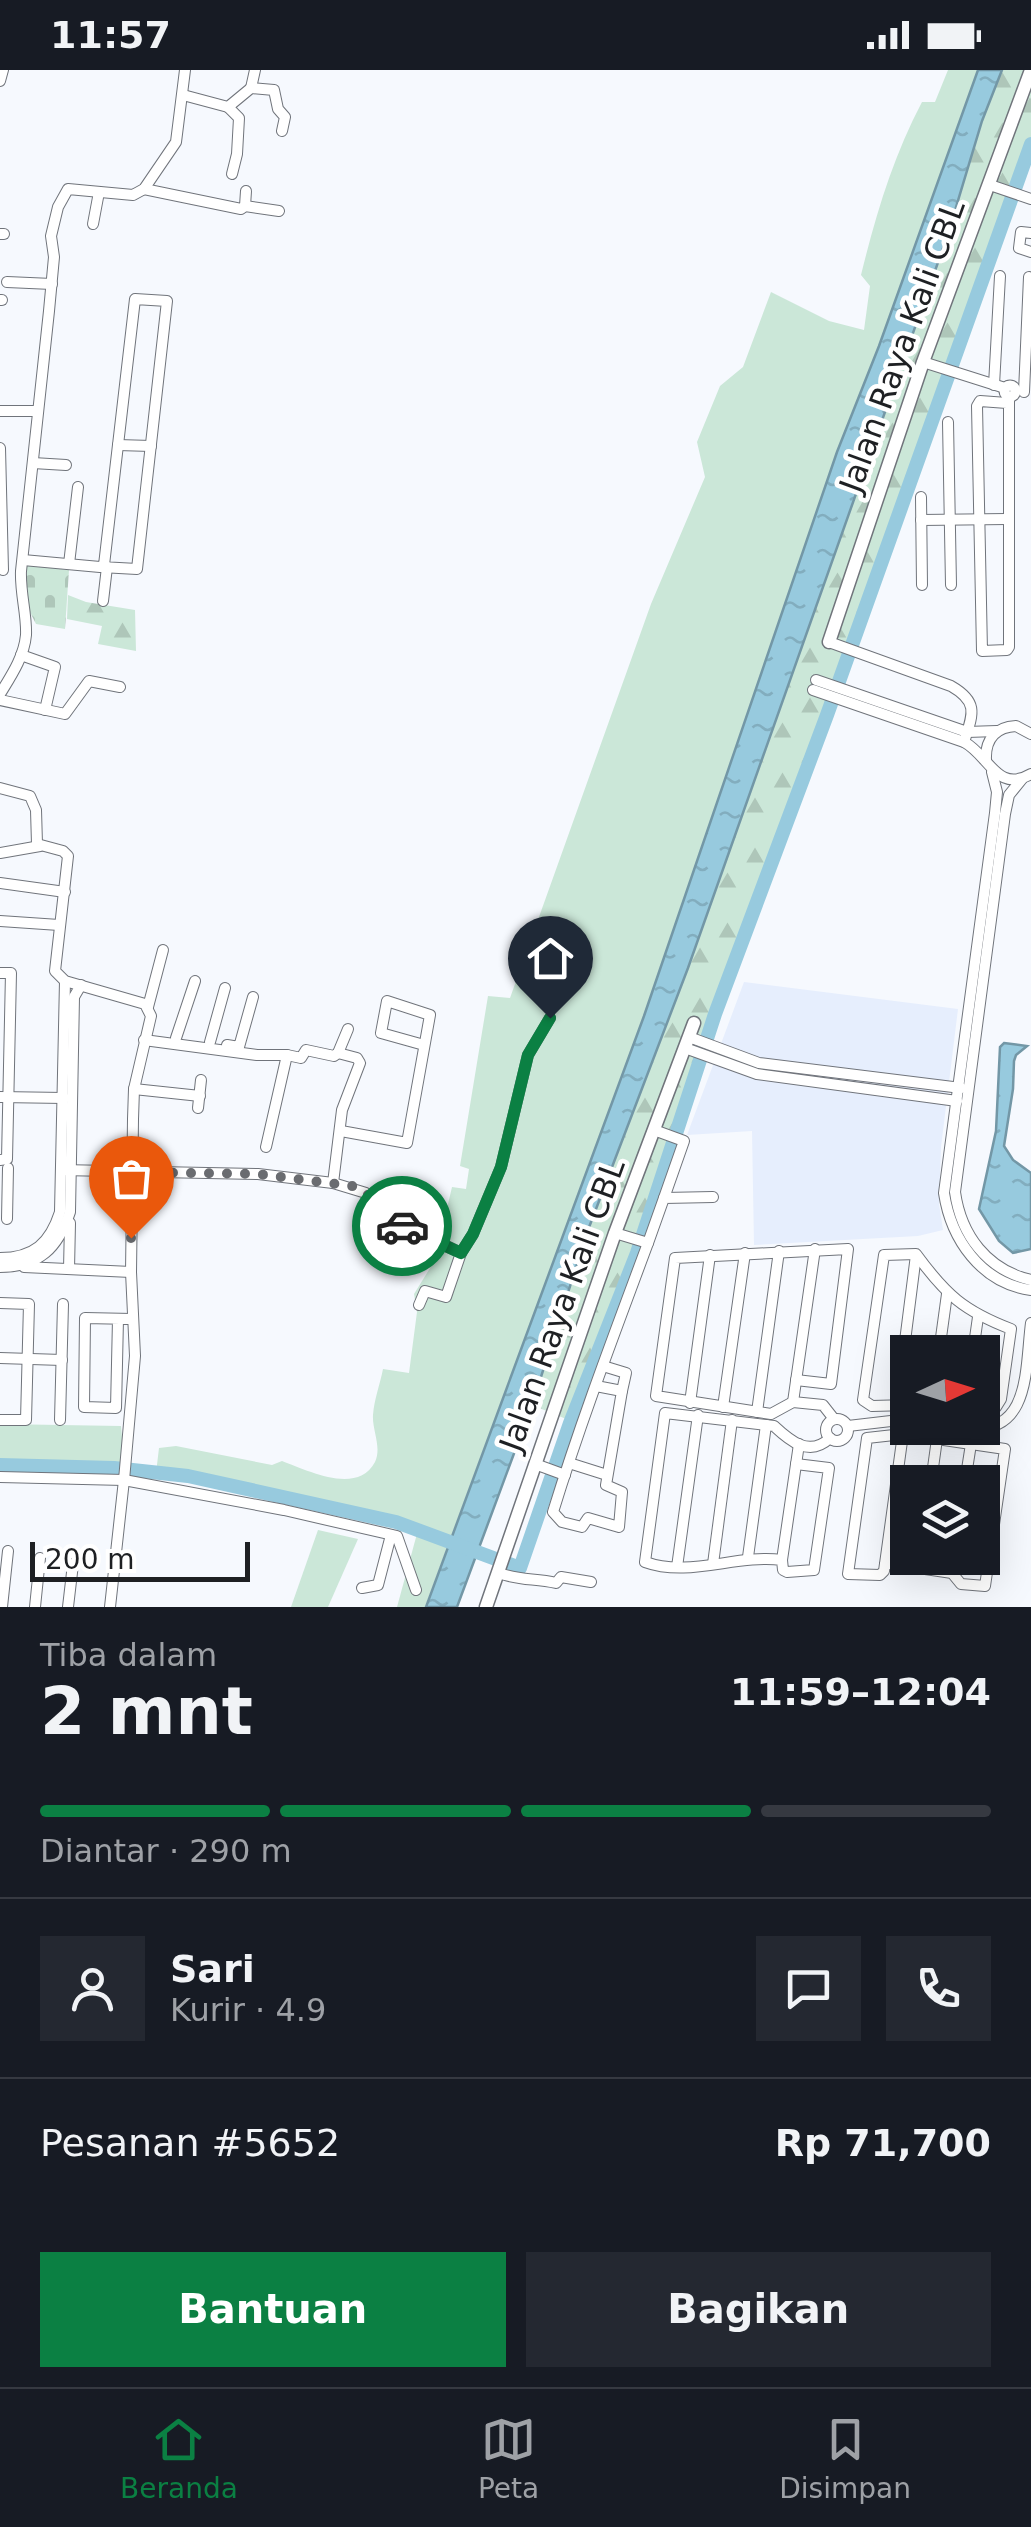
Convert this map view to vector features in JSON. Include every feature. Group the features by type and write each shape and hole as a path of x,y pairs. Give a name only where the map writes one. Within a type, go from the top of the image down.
{"main road":[{"name":"Jalan Raya Kali CBL","path":"836,644 923,362 1031,70"},
{"name":"Jalan Raya Kali CBL","path":"486,1607 503,1575 535,1464 615,1233 667,1135 693,1040"}],"street":[{"path":"0,81 3,70"},
{"path":"120,687 90,680 68,712 45,710 0,697 21,656 26,634 21,606 22,565 52,284 51,236 62,196 69,189 133,195 144,189 176,142 185,70"},
{"path":"228,108 251,88 255,70"},
{"path":"251,88 270,88 276,92 278,109 286,120 282,131"},
{"path":"184,96 228,108 239,118 238,154 232,174"},
{"path":"990,185 1027,198"},
{"path":"144,189 227,207 279,210"},
{"path":"245,206 246,191"},
{"path":"94,224 99,192"},
{"path":"1031,220 1030,232 1021,232 1017,243 1018,248 1031,252"},
{"path":"1000,276 1012,392"},
{"path":"1012,392 978,404 982,652 1009,647 1006,518 1012,392 1029,276"},
{"path":"7,282 52,284"},
{"path":"0,448 1,571 22,565 70,564 104,567 136,569 168,302 137,297 104,563 104,567 103,601"},
{"path":"923,362 1012,392"},
{"path":"0,411 38,411"},
{"path":"948,422 950,584"},
{"path":"118,444 151,446"},
{"path":"33,463 66,465"},
{"path":"70,564 78,488"},
{"path":"921,496 922,585"},
{"path":"921,520 1006,518"},
{"path":"836,644 965,694 972,711 965,737"},
{"path":"21,656 54,668 45,710"},
{"path":"820,687 965,737 1016,726 1031,734"},
{"path":"996,731 986,750 997,792 961,1095 954,1192 963,1227 972,1242 995,1264 1031,1280"},
{"path":"965,737 1001,778 1026,777"},
{"path":"1026,777 1009,795 1005,814 944,1192 954,1232 964,1249 989,1273 1031,1290"},
{"path":"0,788 32,798 36,810 34,839 40,846"},
{"path":"0,853 40,846 63,851 68,856 54,964 65,980 70,1269"},
{"path":"0,883 65,892"},
{"path":"0,920 59,926"},
{"path":"110,1607 136,1356 131,1272 134,1090 162,950"},
{"path":"0,973 11,974 4,1097 7,1219"},
{"path":"65,980 148,1008"},
{"path":"176,1038 195,981"},
{"path":"66,1098 74,997 81,985"},
{"path":"210,1042 225,988"},
{"path":"146,1037 239,1047 253,997"},
{"path":"341,1130 408,1143 430,1013 387,1001 381,1033 424,1045"},
{"path":"419,1304 425,1291 446,1297 461,1253 501,1167 528,1055 550,1018"},
{"path":"146,1037 301,1058 304,1050 334,1056 348,1028"},
{"path":"693,1040 757,1074 810,1075 961,1095"},
{"path":"333,1183 342,1110 360,1063 357,1058 338,1053"},
{"path":"266,1148 287,1055"},
{"path":"134,1090 199,1102 201,1080"},
{"path":"4,1097 66,1098"},
{"path":"603,1366 626,1373 607,1475 607,1487 622,1492 619,1527 588,1518 582,1527 562,1522 553,1512 642,1241 664,1198 684,1141 667,1135"},
{"path":"66,1170 258,1174 333,1183 366,1193 373,1215 461,1253"},
{"path":"0,1258 17,1258 46,1242 60,1212 66,1170"},
{"path":"413,1230 425,1189"},
{"path":"664,1198 713,1196"},
{"path":"18,1267 52,1249 63,1234 70,1212"},
{"path":"395,1244 400,1225"},
{"path":"615,1233 642,1241"},
{"path":"796,1380 830,1384 850,1253 846,1248 678,1256 674,1261 655,1393 660,1399 757,1412 778,1412 793,1402 823,1405 834,1419"},
{"path":"793,1402 815,1250"},
{"path":"757,1412 779,1251"},
{"path":"723,1407 745,1253"},
{"path":"916,1254 947,1294 978,1317 1011,1330 1000,1401"},
{"path":"890,1405 872,1406 863,1400 881,1259 884,1255 916,1254"},
{"path":"908,1335 916,1254"},
{"path":"690,1403 710,1255"},
{"path":"0,1266 131,1272"},
{"path":"941,1335 947,1294"},
{"path":"0,1303 29,1304 26,1420 0,1420"},
{"path":"60,1420 63,1304"},
{"path":"975,1335 978,1317"},
{"path":"118,1319 116,1408 84,1407 84,1318 132,1319"},
{"path":"1000,1423 1020,1404 1031,1323"},
{"path":"0,1358 62,1360"},
{"path":"596,1386 622,1391"},
{"path":"782,1560 748,1558 678,1567 649,1564 644,1557 663,1416 668,1412 766,1424 774,1426 785,1438 816,1446 830,1438 846,1437 848,1426"},
{"path":"678,1567 698,1416"},
{"path":"830,1438 826,1427 834,1419 840,1418 848,1426"},
{"path":"713,1564 732,1420"},
{"path":"848,1426 890,1421"},
{"path":"748,1558 766,1424"},
{"path":"890,1435 867,1438 848,1574 880,1575 886,1563 902,1445"},
{"path":"796,1464 830,1468 816,1566 810,1571 787,1572 782,1560 796,1464 799,1444"},
{"path":"978,1445 1005,1449 1000,1483"},
{"path":"569,1463 607,1475"},
{"path":"535,1464 563,1474"},
{"path":"0,1477 124,1478 397,1536 416,1590"},
{"path":"362,1588 378,1586 391,1535"},
{"path":"3,1606 8,1551"},
{"path":"35,1607 40,1558"},
{"path":"68,1607 73,1564"},
{"path":"503,1575 524,1582 591,1582"},
{"path":"953,1575 961,1584 985,1586 987,1575"}],"shaded area":[{"path":"744,982 958,1009 941,1147 939,1204 943,1230 918,1236 754,1245 752,1131 687,1135"}],"green space":[{"path":"948,70 978,70 837,452 644,1016 425,1607 397,1607 418,1530 188,1476 156,1473 159,1448 176,1446 272,1465 282,1461 344,1479 367,1472 375,1462 378,1450 373,1415 383,1369 409,1373 417,1312 414,1294 435,1260 452,1187 466,1189 469,1169 460,1166 488,996 510,998 651,604 705,477 697,442 720,386 743,367 771,292 829,321 864,330 870,286 861,275 886,186 922,102 935,102"},
{"path":"1002,70 1031,70 1031,137 571,1421 532,1405 588,1230 688,968 947,237 982,121"},
{"path":"27,565 69,570 65,629 36,624 27,606"},
{"path":"68,595 135,610 136,651 98,644 102,626 67,619"},
{"path":"0,1424 121,1426 125,1469 0,1465"},
{"path":"318,1530 358,1539 328,1607 291,1607"}],"water":[{"path":"978,70 1002,70 982,121 947,237 688,968 588,1230 532,1405 457,1607 426,1607 644,1016 837,452"},
{"path":"1004,1043 1027,1046 1014,1061 1004,1146 1013,1160 1031,1173 1031,1249 1013,1253 999,1241 979,1209 996,1131 1000,1047"}],"waterway":[{"path":"0,1465 114,1468 188,1476 396,1522 520,1568 570,1423 637,1253 715,1014 827,715 1031,144"}],"way so far":[{"path":"131,1238 131,1172 258,1174 352,1186 368,1195 373,1215 402,1226"}],"route":[{"path":"402,1226 461,1253 501,1167 528,1055 550,1018"}]}
